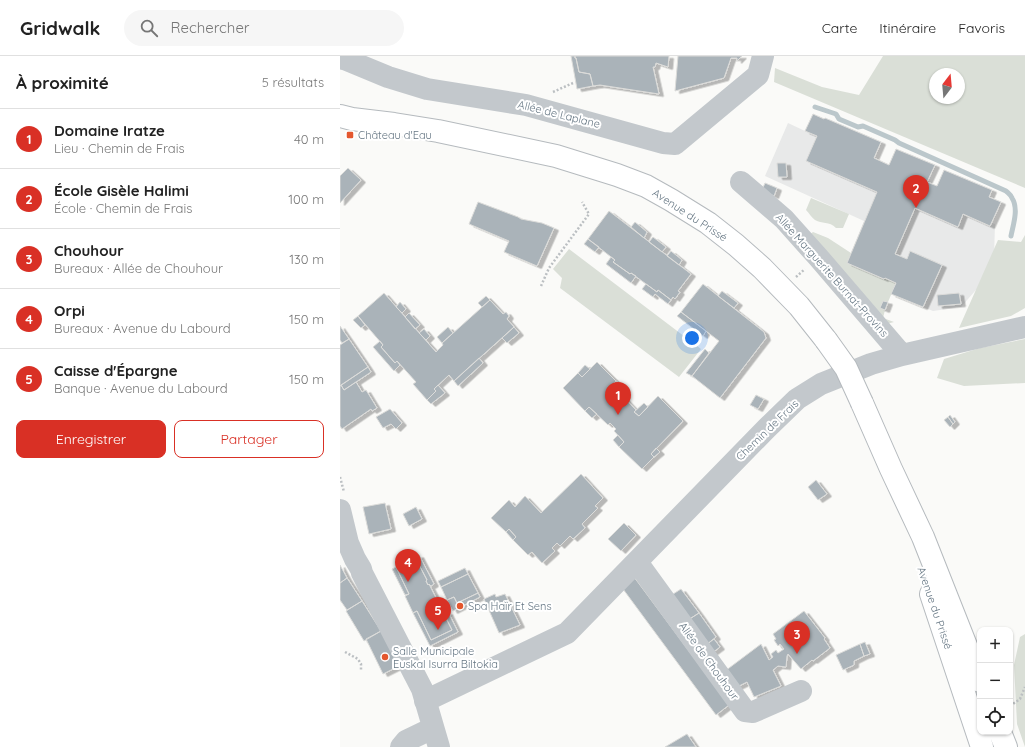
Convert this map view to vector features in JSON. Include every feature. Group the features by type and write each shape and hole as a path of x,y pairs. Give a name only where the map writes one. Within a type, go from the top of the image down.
{"main road":[{"name":"Avenue du Prissé","path":"344,119 394,124 438,131 549,155 617,175 646,186 671,200 702,219 736,245 762,268 799,306 846,368 923,536 977,673"},
{"name":"Avenue du Prissé","path":"891,469 912,539 982,747"},
{"path":"1001,735 1006,747"}],"street":[{"name":"Allée de Laplane","path":"340,58 388,78 427,89 526,105 675,144 760,66"},
{"name":"Allée Marguerite Burnat-Provins","path":"741,182 784,219 902,355"},
{"name":"Chemin de Frais","path":"425,701 567,633 767,428 797,399 821,384 870,364 902,355 1025,327"},
{"path":"340,510 348,543 355,559 422,689 436,737 406,741 401,747"},
{"name":"Allée de Chouhour","path":"637,562 744,710 753,712 801,691"}],"path":[{"path":"553,93 573,83"},
{"path":"541,286 549,268 589,214 582,202"},
{"path":"345,652 358,659 361,664 361,670"},
{"path":"1013,704 1020,699 1025,687"}],"shaded area":[{"path":"883,56 1025,56 1025,188 774,82 775,68 822,87 859,95"},
{"path":"813,114 881,142 874,158 889,165 896,149 935,165 927,182 937,186 944,170 992,190 989,197 1001,202 992,223 995,224 994,258 982,283 961,307 933,311 891,294 884,279 847,263 864,221 765,176 788,123 805,131"},
{"path":"811,198 849,214 843,228 836,228 831,224 814,219 806,210"},
{"path":"813,232 828,238 851,253 847,263 896,283 888,302 883,301 880,308 885,310 883,318 894,322 883,325 809,235"},
{"path":"1025,235 1025,308 1011,316 959,328 998,240 1021,242"},
{"path":"569,249 701,349 679,377 560,288 562,278 553,269"},
{"path":"1025,339 1025,383 964,386 937,378 944,359 980,348"},
{"path":"1025,634 1025,747 1017,724 1014,665 1020,637"}],"building":[{"path":"571,56 575,56 576,58 579,72 590,74 593,86 577,89"},
{"path":"575,56 669,56 668,67 656,63 655,67 653,67 659,94 600,85 593,86 590,74 579,72"},
{"path":"678,56 742,56 737,61 737,58 731,58 724,78 675,91"},
{"path":"813,114 881,142 874,158 889,165 896,149 935,165 927,182 937,186 944,170 992,190 989,197 1001,202 990,226 963,214 958,227 915,208 895,254 907,259 910,251 942,265 923,307 891,294 896,283 847,263 877,192 806,161 817,136 805,131"},
{"path":"777,163 786,163 787,177 778,177"},
{"path":"348,168 361,180 340,203 340,176"},
{"path":"765,183 777,188 774,196 762,190"},
{"path":"478,202 521,219 542,223 554,228 537,266 504,252 509,241 469,224"},
{"path":"609,211 691,274 678,291 680,292 675,299 673,297 671,300 658,290 657,292 631,273 630,274 613,262 615,260 588,239"},
{"path":"635,222 647,232 644,238 631,227"},
{"path":"653,237 666,247 662,252 649,242"},
{"path":"588,239 599,247 595,252 584,244"},
{"path":"671,251 682,260 679,265 667,256"},
{"path":"611,257 615,260 613,262 630,274 631,273 636,276 631,283 606,264"},
{"path":"646,284 657,292 658,290 671,300 668,304 655,294 653,297 642,289"},
{"path":"703,284 764,332 766,338 720,398 692,376 719,341 681,312"},
{"path":"722,291 738,303 734,308 718,296"},
{"path":"384,293 436,352 443,345 442,343 490,300 503,314 506,312 509,316 507,319 514,327 454,381 449,375 434,389 436,391 427,400 413,384 416,382 397,361 395,363 381,347 383,345 358,316"},
{"path":"959,293 961,304 938,306 937,295"},
{"path":"486,296 490,300 482,307 478,303"},
{"path":"883,301 888,302 885,310 880,308"},
{"path":"400,302 406,309 402,313 396,307"},
{"path":"681,312 706,331 703,336 677,316"},
{"path":"409,313 420,325 415,329 405,317"},
{"path":"358,316 365,325 361,328 353,320"},
{"path":"340,326 349,339 342,343 340,340"},
{"path":"448,327 453,333 442,343 437,337"},
{"path":"514,327 519,333 507,343 502,338"},
{"path":"424,329 430,336 426,340 419,333"},
{"path":"349,339 368,367 340,386 340,345"},
{"path":"380,341 383,345 381,347 395,363 397,361 400,365 394,371 373,347"},
{"path":"705,349 709,353 692,376 686,373"},
{"path":"479,358 483,363 458,386 454,381"},
{"path":"597,362 616,381 612,385 636,410 634,412 639,416 658,396 683,421 651,454 654,457 642,469 619,447 624,442 614,431 616,429 610,423 608,425 589,407 585,411 563,388 578,373 582,377"},
{"path":"585,365 590,369 582,377 578,373"},
{"path":"368,367 371,372 344,390 341,385"},
{"path":"616,381 624,388 619,393 612,385"},
{"path":"356,382 362,392 366,390 377,408 372,411 371,409 342,429 340,426 340,386 341,385 344,390"},
{"path":"438,385 445,393 431,404 427,400 436,391 434,389"},
{"path":"756,395 764,399 758,409 750,405"},
{"path":"644,403 648,407 639,416 634,412"},
{"path":"589,407 597,414 592,418 585,411"},
{"path":"390,409 402,423 396,429 391,424 383,428 376,417"},
{"path":"950,415 955,422 953,424 948,417"},
{"path":"948,417 953,424 950,427 944,420"},
{"path":"618,435 624,442 619,447 613,440"},
{"path":"656,448 660,452 654,457 651,454"},
{"path":"581,474 603,498 595,506 598,508 582,524 585,528 573,539 570,536 560,546 557,543 552,548 555,551 542,563 532,552 528,555 513,540 516,537 509,529 506,532 491,518 509,500 515,507 525,496 541,513"},
{"path":"816,480 827,494 818,500 808,487"},
{"path":"385,503 391,529 369,534 363,507"},
{"path":"416,507 422,519 409,526 403,514"},
{"path":"624,523 636,535 621,551 608,539"},
{"path":"509,529 516,537 513,540 506,532"},
{"path":"419,555 434,584 431,586 429,584 428,585 415,557"},
{"path":"415,557 452,630 431,640 417,611 413,613 405,596 409,594 396,567"},
{"path":"340,565 347,578 340,583"},
{"path":"396,567 409,594 405,595 392,569"},
{"path":"465,568 468,574 441,587 438,581"},
{"path":"468,574 478,593 457,603 454,597 447,600 441,587"},
{"path":"634,577 729,705 716,715 623,589"},
{"path":"347,578 362,601 347,610 340,600 340,583"},
{"path":"681,589 699,613 688,620 670,596"},
{"path":"478,593 480,597 453,611 447,600 454,597 457,603"},
{"path":"495,594 496,597 505,594 520,625 499,633 484,599"},
{"path":"362,601 381,631 364,641 346,611"},
{"path":"417,611 431,640 452,630 444,614 448,612 458,632 430,646 413,613"},
{"path":"804,611 825,638 824,639 830,648 801,669 788,654 786,667 778,666 773,670 781,686 754,697 747,682 737,687 725,671 761,644 769,660 773,657 771,654 776,650 778,653 784,649 780,644 778,646 774,640 776,639 773,634"},
{"path":"699,613 716,637 706,645 688,620"},
{"name":"Salle Municipale Euskal Isurra Biltokia","path":"381,631 399,666 383,674 366,639"},
{"path":"714,639 720,647 712,653 706,645"},
{"path":"865,642 870,654 864,656 860,644"},
{"path":"860,644 864,656 854,661 854,665 843,670 836,655"},
{"path":"687,734 696,747 665,747"}],"waterway":[{"path":"815,107 836,114 839,119 858,127 863,126 1006,191 1012,197 1015,207 1015,217 1011,236"}],"place":[{"name":"Château d'Eau","path":"350,135"},
{"name":"École Gisèle Halimi","path":"916,208"},
{"name":"Domaine Iratze","path":"618,415"},
{"name":"Orpi","path":"408,582"},
{"name":"Spa Haïr Et Sens","path":"460,606"},
{"name":"Caisse d'Épargne","path":"438,630"},
{"name":"Chouhour","path":"797,654"},
{"name":"Salle Municipale Euskal Isurra Biltokia","path":"385,657"}]}
